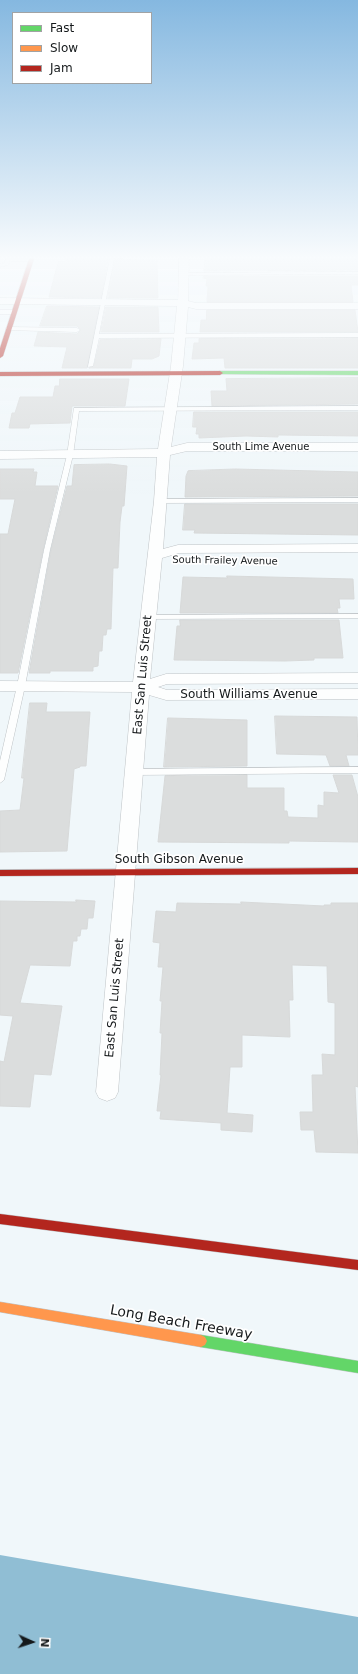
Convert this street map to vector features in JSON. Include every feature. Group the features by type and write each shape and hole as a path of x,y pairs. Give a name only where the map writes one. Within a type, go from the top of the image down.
{"main road":[{"path":"0,356 2,341"},
{"path":"0,366 90,366 176,370 358,374"},
{"path":"0,374 358,366"},
{"name":"South Gibson Avenue","path":"0,873 358,871"},
{"path":"0,1219 358,1264"},
{"name":"Long Beach Freeway","path":"0,1307 358,1367"}],"street":[{"name":"East San Luis Street","path":"106,1092 141,687 161,501 164,453 180,337"},
{"name":"South Lime Avenue","path":"0,455 164,453 187,448 358,447"},
{"name":"South Lime Avenue","path":"164,453 185,458 358,457"},
{"name":"South Frailey Avenue","path":"154,556 178,549 358,548"},
{"name":"South Frailey Avenue","path":"154,556 176,562 358,561"},
{"name":"South Williams Avenue","path":"141,687 166,679 358,678"},
{"name":"South Williams Avenue","path":"0,686 141,687 166,695 358,694"}],"lane":[{"path":"90,366 96,337"},
{"path":"0,780 21,686 47,550 70,455 76,409 358,408"},
{"path":"161,501 358,500"},
{"path":"148,617 358,616"},
{"path":"134,772 358,770"}],"water":[{"path":"0,1555 358,1617 358,1674 0,1674"}],"building":[{"path":"37,337 93,337 87,368 62,368 67,347 34,346"},
{"path":"358,338 358,368 225,368 224,358 192,359 194,343 199,343 199,339"},
{"path":"161,339 159,356 152,359 132,359 131,368 89,368 94,366 100,340"},
{"path":"358,378 358,404 212,406 211,391 227,391 226,379"},
{"path":"60,379 129,379 125,406 72,406 70,423 30,424 29,428 9,428 12,413 15,413 20,397 53,397 55,386 59,386"},
{"path":"194,412 358,412 358,436 278,435 278,437 246,436 199,438 199,434 196,434 197,427 193,427"},
{"path":"110,464 127,466 124,506 122,506 120,522 118,568 113,568 111,629 107,629 106,635 103,635 102,651 99,651 98,666 93,667 93,671 50,671 50,673 29,673 51,550 67,486 72,486 74,465"},
{"path":"0,469 34,469 33,472 37,472 35,486 58,486 43,550 18,673 0,673 0,534 8,534 15,499 0,499"},
{"path":"235,469 358,472 358,496 185,497 186,476 188,471"},
{"path":"185,504 358,504 358,535 194,533 195,530 183,530"},
{"path":"227,576 353,579 354,599 339,599 340,608 337,608 338,613 180,613 183,577 227,578"},
{"path":"180,620 339,620 343,658 314,658 314,660 285,661 174,660 177,626 180,626"},
{"path":"30,703 47,703 46,712 90,712 86,766 80,766 74,769 67,851 0,852 0,811 20,810"},
{"path":"275,716 357,717 358,755 346,755 349,766 330,766 326,755 277,754"},
{"path":"168,718 247,720 247,766 164,767"},
{"path":"247,775 247,788 284,788 284,811 287,811 288,817 318,818 318,805 324,806 324,792 339,793 333,775 352,775 358,797 358,842 158,842 165,776"},
{"path":"76,900 95,901 93,918 88,918 87,929 81,929 80,936 77,936 77,941 73,941 70,966 30,965 20,1003 62,1006 51,1075 34,1074 30,1107 0,1106 0,1061 4,1062 13,1016 0,1015 0,901 76,902"},
{"path":"241,902 324,906 331,905 331,903 358,903 358,1087 355,1086 358,1153 316,1152 314,1130 301,1130 300,1112 313,1112 312,1075 323,1075 322,1054 335,1055 335,1003 328,1002 327,966 292,965 293,1000 289,1000 290,1037 242,1035 242,1067 230,1067 227,1113 253,1115 252,1132 221,1130 221,1123 160,1119 161,1111 157,1111 161,1075 162,1033 160,1033 162,1001 160,1001 163,967 158,967 160,943 153,942 156,911 176,912 177,903 241,904"}],"traffic: fast":[{"path":"220,373 358,373"},
{"path":"201,1341 358,1367"}],"traffic: slow":[{"path":"0,1307 201,1341"}],"traffic: jam":[{"path":"0,356 6,337"},
{"path":"0,374 220,373"},
{"path":"0,873 358,871"},
{"path":"0,1219 358,1265"}]}
